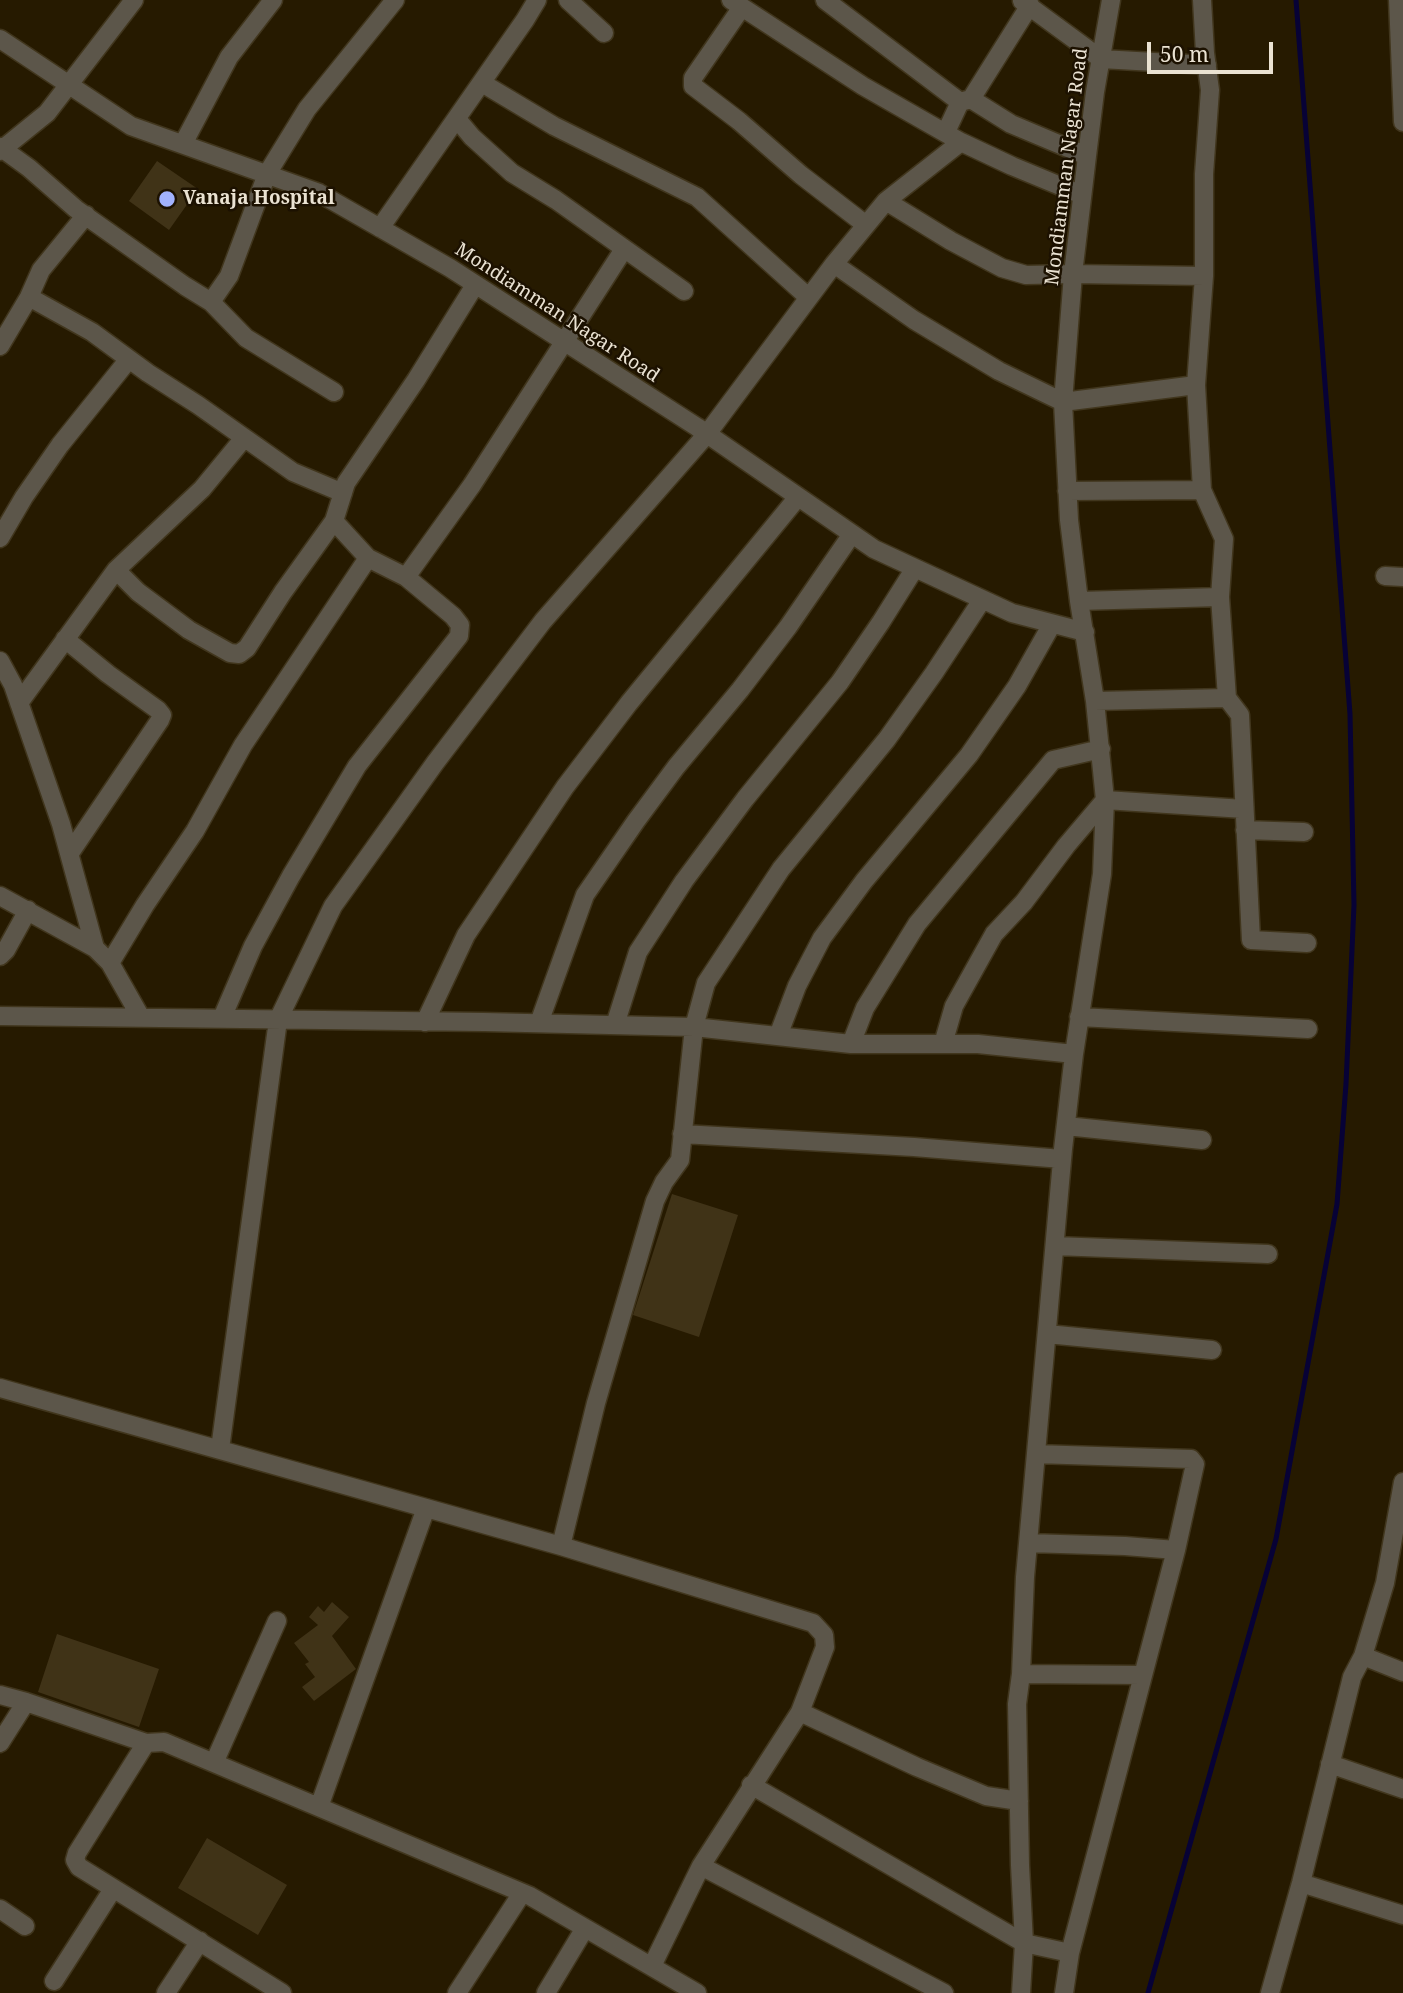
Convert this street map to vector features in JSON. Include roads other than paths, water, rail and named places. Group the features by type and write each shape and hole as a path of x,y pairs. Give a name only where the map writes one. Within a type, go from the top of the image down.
{"street":[{"path":"134,0 47,113 1,149 29,168 86,215 211,302 246,338 334,392"},
{"path":"183,144 229,57 273,0"},
{"path":"211,302 229,276 267,174 307,109 395,0"},
{"path":"380,228 537,0"},
{"path":"568,0 604,33"},
{"path":"825,0 965,100 1011,124 1087,156"},
{"name":"Mondiamman Nagar Road","path":"1021,1993 1024,1943 1017,1703 1021,1674 1025,1577 1062,1159 1079,1017 1102,874 1105,800 1101,749 1069,520 1063,402 1082,195 1111,0"},
{"path":"1202,0 1210,90 1204,174 1204,276 1196,385 1202,490 1224,539 1220,597 1227,698 1240,715 1251,940 1307,943"},
{"path":"1398,0 1403,122"},
{"path":"866,225 693,86 692,78 737,3 863,86 961,142 1082,195"},
{"path":"946,132 1025,3 1101,58 1207,65"},
{"name":"Mondiamman Nagar Road","path":"0,39 131,126 319,192 565,342 707,434 874,549 1012,614 1085,632"},
{"path":"482,83 554,126 697,197 808,297"},
{"path":"457,119 512,173 556,200 684,291"},
{"path":"220,1449 278,1020 333,906 435,763 543,621 707,434 808,297 866,225 887,201 961,142"},
{"path":"887,201 951,241 1002,268 1026,275 1204,276"},
{"path":"0,346 29,297 41,270 86,215"},
{"path":"406,577 472,485 624,249"},
{"path":"834,264 914,320 988,365 1063,402 1196,385"},
{"path":"116,570 146,599 189,630 230,653 239,654 247,648 334,521 346,483 416,380 475,285"},
{"path":"29,297 92,332 293,472 343,493"},
{"path":"0,538 60,445 129,359"},
{"path":"19,703 116,570 202,489 244,438"},
{"path":"1068,491 1202,490"},
{"path":"425,1022 466,935 565,787 629,703 798,497"},
{"path":"222,1018 253,946 291,876 357,766 458,636 460,625 453,616 406,577 368,558 334,521"},
{"path":"539,1023 585,895 676,766 740,690 788,627 852,534"},
{"path":"110,963 195,831 243,745 368,558"},
{"path":"615,1025 638,952 684,881 745,799 840,682 915,568"},
{"path":"1079,601 1220,597"},
{"path":"561,1546 596,1403 654,1201 680,1160 694,1027 706,982 781,869 887,739 934,674 982,600"},
{"path":"778,1036 797,986 822,938 864,880 969,755 1017,687 1052,624"},
{"path":"65,639 162,715 70,853"},
{"path":"0,661 13,685 70,853 95,948"},
{"path":"1095,701 1227,698"},
{"path":"851,1044 865,1008 917,924 1053,760 1101,749"},
{"path":"943,1044 954,1006 994,934 1024,902 1105,800 1244,809"},
{"path":"1245,830 1304,832"},
{"path":"0,896 95,948 110,963 140,1016"},
{"path":"0,956 28,910"},
{"path":"0,1016 140,1016 694,1027 851,1044 978,1044 1074,1054"},
{"path":"1079,1017 1308,1029"},
{"path":"1066,1126 1202,1140"},
{"path":"682,1134 901,1146 1062,1159"},
{"path":"1055,1246 1268,1254"},
{"path":"1047,1334 1212,1350"},
{"path":"0,1388 561,1546 813,1623 824,1635 825,1647 800,1712 701,1866 652,1966"},
{"path":"1036,1454 1191,1459 1195,1464 1176,1550 1070,1953 1063,1993"},
{"path":"1269,1993 1301,1883 1352,1677 1363,1656 1396,1567 1403,1482"},
{"path":"319,1807 426,1508"},
{"path":"1028,1542 1176,1550"},
{"path":"214,1763 276,1621"},
{"path":"1363,1656 1403,1672"},
{"path":"1021,1674 1141,1675"},
{"path":"0,1695 146,1743 164,1742 522,1893 697,1993"},
{"path":"0,1744 26,1702"},
{"path":"800,1712 986,1796 1019,1801"},
{"path":"146,1743 75,1860 79,1867 113,1889 282,1993"},
{"path":"1330,1764 1403,1789"},
{"path":"751,1785 1024,1943 1070,1953"},
{"path":"701,1866 943,1993"},
{"path":"1301,1883 1403,1915"},
{"path":"54,1980 113,1889"},
{"path":"457,1993 522,1893"},
{"path":"0,1909 25,1926"},
{"path":"546,1993 585,1928"},
{"path":"166,1993 200,1941"}],"waterway":[{"path":"1148,1993 1276,1539 1337,1204 1346,1084 1354,905 1350,714 1296,0"}],"place":[{"name":"Vanaja Hospital","path":"167,199"}]}
